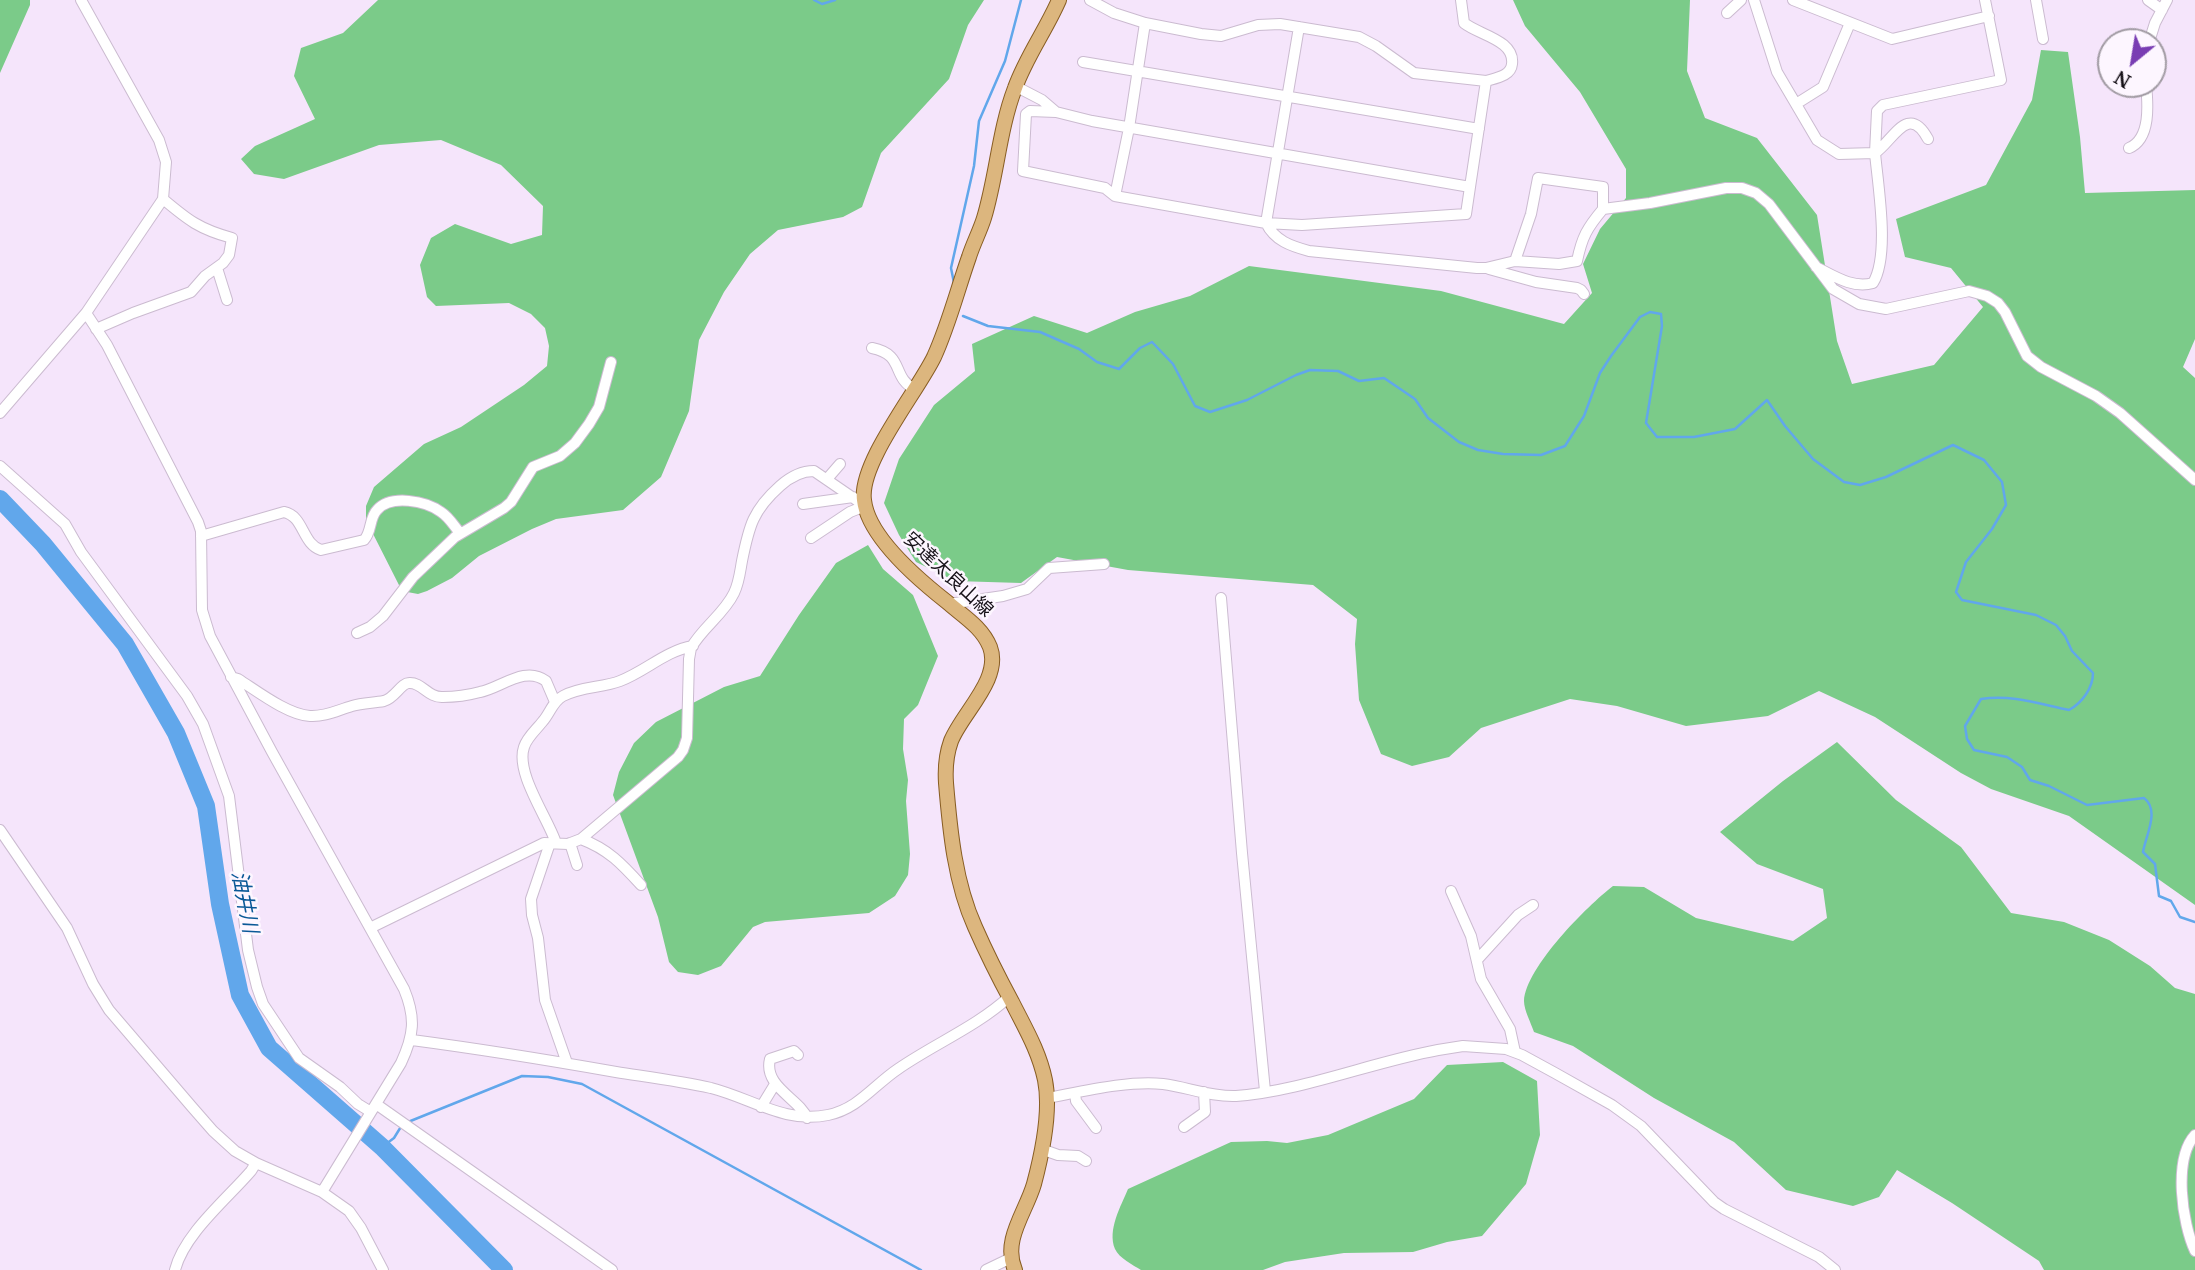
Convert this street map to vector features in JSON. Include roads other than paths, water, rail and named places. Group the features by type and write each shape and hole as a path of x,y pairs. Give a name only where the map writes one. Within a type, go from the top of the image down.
{"main road":[{"path":"859,501 863,498 874,459 916,390 945,331 984,217 1015,86 1059,0"},
{"name":"安達太良山線","path":"859,501 874,527 912,572 980,630 990,648 993,661 990,677 952,739 946,759 946,778 953,850 966,904 1009,997 1032,1039 1043,1069 1047,1098 1033,1186 1012,1238 1013,1264"}],"street":[{"path":"0,414 86,313 163,199 166,162 159,140 81,0"},
{"path":"1090,0 1114,13 1145,23 1202,34 1222,36 1258,24 1280,24 1359,37 1414,73 1486,81 1504,75 1511,70 1511,53 1508,47 1464,23 1461,0"},
{"path":"1727,13 1741,0"},
{"path":"1754,0 1777,72 1817,140 1839,154 1875,153 1885,146 1896,129 1908,124 1919,127 1928,139"},
{"path":"1793,0 1892,39 1989,16"},
{"path":"1814,266 1856,284 1873,283 1878,276 1882,246 1875,153 1877,111 1883,105 2001,80 1985,0"},
{"path":"2036,0 2043,39"},
{"path":"2148,0 2165,5 2153,28"},
{"path":"1115,196 1129,128 1145,23"},
{"path":"1796,104 1823,87 1850,23"},
{"path":"1299,27 1266,223 1269,231 1279,240 1309,251 1486,268 1536,282 1581,289 1584,294"},
{"path":"1083,62 1479,129"},
{"path":"1470,187 1129,128 1056,112 1030,111 1026,114 1023,171 1105,188 1115,196 1266,223 1302,225 1466,214 1486,81"},
{"path":"1015,86 1042,100 1056,112"},
{"path":"2129,148 2136,145 2140,139 2147,115 2146,98"},
{"path":"1486,268 1515,261 1559,264 1577,261 1583,236 1603,209 1603,187 1538,178 1531,214 1515,261"},
{"path":"1603,209 1726,188 1742,188 1756,193 1769,204 1814,266 1833,289 1846,299 1873,308 1893,309 1969,291 1987,296 2005,312 2027,356 2120,413 2195,480"},
{"path":"96,329 191,292 229,254 232,238 214,234 192,224 163,199"},
{"path":"217,268 227,300"},
{"path":"86,313 107,345 198,522 201,536 201,597 204,620 231,677 370,928 412,1010 411,1040 401,1063 322,1192"},
{"path":"872,348 882,350 895,359 903,382 916,390"},
{"path":"357,633 383,616 413,577 460,533 511,502 533,467 560,456 575,443 599,407 611,362"},
{"path":"827,479 840,464"},
{"path":"0,466 65,524 81,552 187,696 203,724 229,796 248,950 257,987 263,1004 299,1058 371,1113 404,1123 612,1270"},
{"path":"575,841 678,757 683,750 687,738 689,659 693,646 733,595 749,530 764,500 783,483 800,473 814,471 859,501"},
{"path":"803,504 859,501"},
{"path":"811,538 850,512 859,501"},
{"path":"201,536 284,512 293,515 310,545 321,551 364,540 378,509 396,502 421,502 435,508 447,516 460,533"},
{"path":"949,604 1003,596 1027,589 1049,568 1104,564"},
{"path":"1221,598 1265,1091"},
{"path":"567,1063 545,1000 538,938 532,915 531,899 553,843 551,829 528,781 523,751 530,736 546,718 555,702 576,690 624,680 678,649 693,646"},
{"path":"231,677 286,708 312,716 386,700 410,682 433,697 443,697 481,692 519,677 534,675 546,681 555,702"},
{"path":"0,830 67,928 93,984 109,1010 213,1131 236,1151 256,1163 322,1192 349,1211 361,1227 383,1270"},
{"path":"575,841 577,865"},
{"path":"370,928 544,843 575,841 613,855 641,885"},
{"path":"1451,891 1471,936 1481,979 1510,1029 1515,1052"},
{"path":"1477,960 1518,915 1533,905"},
{"path":"411,1040 712,1088 761,1107 807,1118 835,1114 858,1103 897,1069 961,1031 1009,997"},
{"path":"1047,1098 1161,1083 1204,1093 1236,1096 1463,1046 1487,1046 1515,1052 1612,1105 1641,1126 1714,1202 1724,1209 1819,1257 1835,1270"},
{"path":"798,1055 794,1051 770,1059 768,1066 775,1084 807,1118"},
{"path":"761,1107 775,1084"},
{"path":"1075,1093 1076,1101 1097,1128"},
{"path":"1184,1127 1205,1112 1204,1093"},
{"path":"2195,1135 2188,1142 2184,1157 2183,1189 2183,1217 2195,1251"},
{"path":"1041,1149 1058,1155 1078,1156 1086,1161"},
{"path":"175,1270 177,1261 190,1240 256,1163"},
{"path":"986,1270 1013,1264"}],"waterway":[{"path":"814,0 822,4 835,0"},
{"path":"954,283 951,268 974,166 979,121 1005,61 1021,0"},
{"path":"963,316 988,326 1040,332 1079,349 1097,362 1119,369 1140,348 1152,342 1173,364 1195,406 1210,412 1247,400 1310,370 1338,371 1359,381 1384,378 1415,399 1428,418 1459,442 1478,450 1503,454 1541,455 1565,446 1584,416 1600,373 1640,317 1650,312 1661,314 1662,326 1646,423 1657,437 1694,437 1735,429 1767,400 1813,459 1844,482 1860,485 1886,477 1953,445 1984,460 2002,482 2006,505 1992,529 1966,562 1956,592 1962,600 2036,615 2056,625 2072,651 2093,673 2086,694 2069,710 2014,699 1981,699 1965,726 1967,739 1974,750 2007,757 2022,767 2030,780 2049,786 2087,805 2144,798 2149,803 2152,816 2143,852 2155,864 2159,896 2171,901 2180,917 2195,922"},
{"name":"油井川","path":"0,499 43,544 125,644 176,733 206,806 220,904 240,995 269,1048 382,1147 504,1270"},
{"path":"408,1122 522,1076 548,1077 582,1084 921,1270"},
{"path":"382,1147 394,1138 402,1125"}]}
